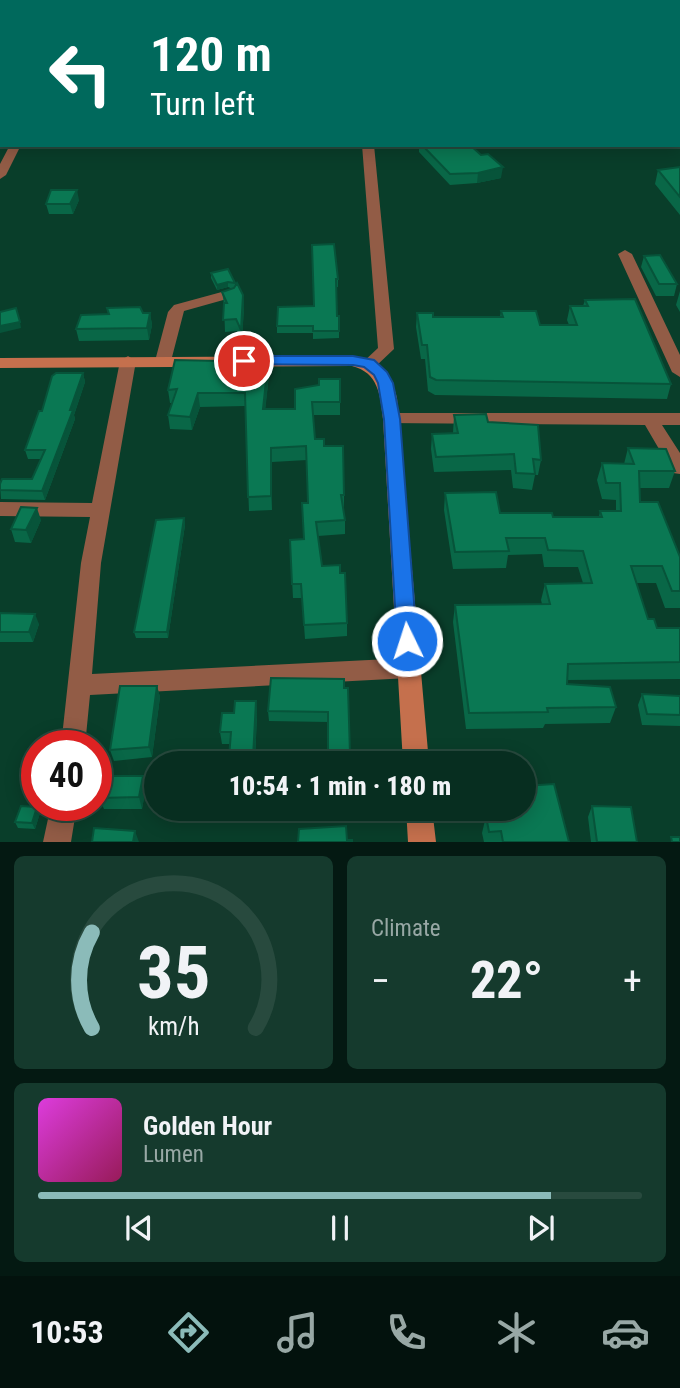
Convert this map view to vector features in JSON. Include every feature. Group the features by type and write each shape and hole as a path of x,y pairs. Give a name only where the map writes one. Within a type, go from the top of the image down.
{"street":[{"path":"0,175 15,147"},
{"path":"368,147 386,349 369,364"},
{"path":"625,254 680,372"},
{"path":"163,361 176,312 180,308 229,294"},
{"path":"0,363 353,360 369,364 380,372 386,383 392,419 415,751"},
{"path":"75,730 91,563 128,361"},
{"path":"392,419 680,419"},
{"path":"650,419 680,468"},
{"path":"0,509 101,510"},
{"path":"78,685 409,668"},
{"path":"57,842 61,821"},
{"path":"420,821 422,842"}],"building":[{"path":"424,147 472,147 481,155 488,154 503,167 478,173 450,174"},
{"path":"680,167 680,197 658,170"},
{"path":"51,190 77,190 70,204 46,204"},
{"path":"334,244 339,331 313,331 313,326 277,326 278,307 314,306 312,245"},
{"path":"660,255 677,284 659,284 644,256"},
{"path":"228,269 235,283 217,285 211,273"},
{"path":"237,283 243,295 241,330 236,319 223,320 224,303 227,303 222,292 234,288"},
{"path":"635,299 671,384 436,380 430,377 427,345 422,345 417,313 433,313 433,317 503,317 501,311 536,311 540,325 577,325 570,306 588,306 585,300"},
{"path":"140,307 143,313 150,313 147,328 76,329 81,315 109,314 107,308"},
{"path":"16,308 20,322 0,326 0,312"},
{"path":"175,360 268,362 263,409 295,409 295,389 319,385 319,379 340,379 340,402 312,402 315,439 324,439 324,446 343,446 344,495 341,495 345,520 316,522 322,566 340,565 340,573 345,573 347,623 304,625 301,584 292,584 290,540 304,539 302,503 308,503 306,446 271,448 271,496 248,497 245,393 198,393 190,417 168,415 177,389 168,390"},
{"path":"56,373 83,373 70,410 73,410 42,491 0,490 2,479 32,479 45,450 25,450 39,411 42,411 52,376"},
{"path":"486,414 488,422 538,425 541,460 533,459 535,474 516,473 514,454 436,457 432,434 458,433 454,415"},
{"path":"628,448 666,449 675,471 639,471 640,502 658,502 680,557 680,591 672,591 662,566 631,566 648,619 654,619 657,628 680,628 680,662 568,664 567,684 610,687 616,707 547,708 548,712 469,713 455,605 550,604 545,584 592,583 583,551 548,550 545,538 506,538 509,551 455,552 445,493 496,492 500,513 602,517 600,511 621,511 620,483 606,483 602,463 634,464"},
{"path":"21,507 37,508 26,530 11,529"},
{"path":"184,518 167,632 134,632 156,520"},
{"path":"0,613 35,614 29,632 0,632"},
{"path":"271,678 344,679 344,688 348,688 350,751 328,751 328,712 268,711"},
{"path":"120,686 157,686 149,747 112,750"},
{"path":"642,694 680,696 680,715 647,714"},
{"path":"235,701 256,701 253,751 230,751 231,732 220,732 222,713 234,713"},
{"path":"112,776 143,776 139,797 112,798"},
{"path":"554,784 569,842 503,842 501,831 489,832 487,821 536,821 536,785"},
{"path":"21,806 21,821 33,821 32,823 15,822"},
{"path":"592,806 631,807 637,842 597,842"},
{"path":"346,826 347,840 352,842 298,842 299,829"},
{"path":"94,828 135,831 133,842 92,842"},
{"path":"671,837 680,837 680,842 672,842"}],"route":[{"path":"244,361 353,360 369,364 380,372 386,383 392,419 407,641"}]}
